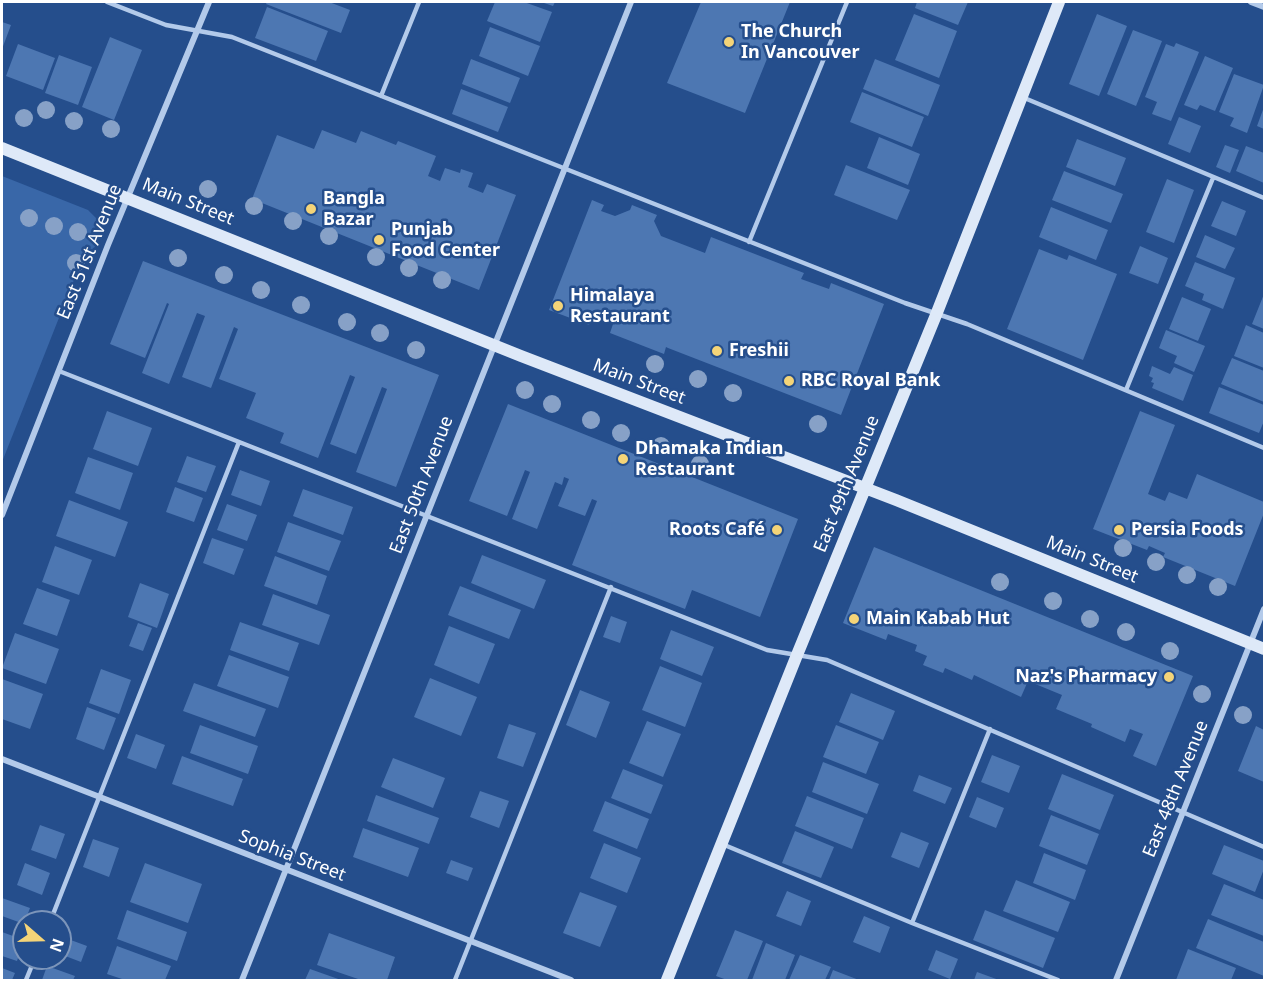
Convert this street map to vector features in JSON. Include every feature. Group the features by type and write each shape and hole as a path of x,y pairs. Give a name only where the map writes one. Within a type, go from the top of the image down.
{"main road":[{"name":"East 49th Avenue","path":"667,981 936,315 1059,2"},
{"name":"Main Street","path":"2,148 494,345 865,488 1264,649"}],"street":[{"name":"East 51st Avenue","path":"2,515 128,197 209,2"},
{"name":"East 50th Avenue","path":"242,981 632,2"},
{"path":"1251,2 1264,7"},
{"name":"East 48th Avenue","path":"1116,981 1264,609"},
{"name":"Sophia Street","path":"2,759 571,981"}],"lane":[{"path":"107,2 166,25 232,37 749,242 936,315 967,324 1264,447"},
{"path":"381,96 419,2"},
{"path":"749,242 847,2"},
{"path":"1022,97 1264,198"},
{"path":"1125,390 1213,178"},
{"path":"59,371 767,650 827,660 1264,847"},
{"path":"55,910 239,442"},
{"path":"455,981 611,587"},
{"path":"912,923 990,729"},
{"path":"722,844 1058,981"}],"shaded area":[{"path":"2,176 88,210 98,220 101,230 95,247 83,257 2,462"}],"building":[{"path":"267,2 329,2 350,10 341,33 266,4"},
{"path":"495,2 524,2 552,12 540,42 487,21"},
{"path":"541,2 555,2 553,6"},
{"name":"The Church In Vancouver","path":"701,2 790,2 745,113 667,83"},
{"path":"917,2 968,2 958,25 915,8"},
{"path":"267,7 328,31 316,61 255,38"},
{"path":"914,14 957,31 939,78 895,60"},
{"path":"1097,14 1127,26 1099,96 1069,84"},
{"path":"2,22 11,25 2,49"},
{"path":"490,27 540,46 528,76 479,56"},
{"path":"1133,30 1162,41 1136,106 1107,94"},
{"path":"110,37 142,50 114,120 82,107"},
{"path":"1176,43 1199,52 1171,121 1152,114 1157,102 1145,97 1166,44 1174,47"},
{"path":"18,44 55,58 43,90 6,76"},
{"path":"59,55 92,67 78,105 45,93"},
{"path":"1205,56 1233,68 1215,111 1200,105 1197,110 1184,105"},
{"path":"471,59 520,78 510,103 462,84"},
{"path":"875,59 940,85 928,116 863,89"},
{"path":"1234,74 1264,85 1247,133 1230,126 1234,118 1219,112"},
{"path":"461,89 508,107 498,132 452,114"},
{"path":"862,92 924,117 912,147 850,122"},
{"path":"1264,107 1264,129 1257,126"},
{"path":"1179,117 1201,126 1190,153 1168,144"},
{"path":"322,130 356,143 361,131 396,145 398,141 436,156 428,176 440,181 445,168 460,173 461,169 473,173 468,187 483,193 487,184 516,195 479,290 252,199 277,135 314,149"},
{"path":"879,137 920,154 908,185 867,168"},
{"path":"1077,139 1126,158 1115,186 1066,167"},
{"path":"1225,145 1239,150 1230,173 1216,167"},
{"path":"1246,146 1264,153 1264,183 1236,171"},
{"path":"846,165 910,190 897,220 834,195"},
{"path":"1064,171 1123,194 1111,223 1052,200"},
{"path":"1167,179 1194,190 1174,243 1146,232"},
{"path":"592,200 604,205 601,211 615,216 630,210 632,205 657,215 654,221 661,236 705,253 711,237 804,273 801,279 829,289 831,283 884,304 841,415 666,347 664,354 610,333 613,324 593,316 589,325 549,310"},
{"path":"1222,201 1246,211 1236,236 1211,226"},
{"path":"1051,207 1108,230 1096,260 1039,237"},
{"path":"1205,235 1235,248 1225,269 1196,257"},
{"path":"1140,246 1168,258 1158,284 1129,273"},
{"path":"1039,249 1067,260 1069,255 1117,274 1083,360 1007,329"},
{"path":"143,261 439,375 396,487 356,472 387,389 382,387 356,454 330,444 355,377 350,375 318,458 280,443 284,433 246,418 256,393 219,379 238,329 234,327 211,388 182,377 205,316 197,313 169,384 142,373 169,304 167,303 145,358 110,344"},
{"path":"1195,262 1235,278 1223,309 1202,300 1204,294 1185,286"},
{"path":"1264,294 1264,329 1252,324"},
{"path":"1182,297 1211,309 1198,341 1169,329"},
{"path":"1246,325 1264,333 1264,368 1234,356"},
{"path":"1166,330 1205,346 1194,372 1174,363 1177,356 1159,348"},
{"path":"1232,358 1264,371 1264,402 1221,384"},
{"path":"1152,366 1170,374 1174,367 1193,375 1183,401 1152,388 1153,378 1149,376"},
{"path":"1219,387 1264,405 1264,421 1259,433 1209,413"},
{"path":"508,404 798,519 760,617 692,590 685,609 572,565 597,501 592,499 585,516 558,506 569,479 564,477 562,485 555,482 537,529 512,519 530,472 525,470 507,516 469,501"},
{"path":"107,411 152,428 138,466 93,449"},
{"path":"1140,411 1175,425 1148,494 1165,501 1169,492 1187,499 1197,474 1264,502 1264,513 1235,586 1163,557 1165,553 1149,546 1147,550 1093,529"},
{"path":"187,456 216,466 206,492 177,482"},
{"path":"88,457 133,473 120,510 75,493"},
{"path":"240,470 270,481 261,506 231,495"},
{"path":"175,487 203,498 194,522 166,512"},
{"path":"303,489 353,507 343,535 293,516"},
{"path":"69,500 128,522 115,557 56,536"},
{"path":"227,504 257,515 247,541 217,530"},
{"path":"288,522 341,541 329,571 277,552"},
{"path":"212,538 244,549 234,575 203,563"},
{"path":"55,546 92,560 79,595 42,582"},
{"path":"874,547 1193,676 1156,766 1133,756 1143,734 1130,729 1125,742 1091,727 1092,724 1056,709 1062,695 1028,681 1021,697 974,675 972,680 945,668 943,673 923,665 927,656 915,651 917,645 888,634 886,640 843,623"},
{"path":"482,555 546,580 534,609 471,583"},
{"path":"275,556 327,576 317,605 264,586"},
{"path":"140,583 169,594 157,628 128,617"},
{"path":"460,586 521,610 509,639 448,615"},
{"path":"37,588 70,600 57,636 23,624"},
{"path":"273,594 330,615 319,645 262,625"},
{"path":"611,616 627,622 620,643 603,637"},
{"path":"240,622 299,643 289,671 230,650"},
{"path":"138,623 152,628 143,651 129,646"},
{"path":"449,626 495,644 479,684 434,665"},
{"path":"671,630 714,647 702,676 660,659"},
{"path":"15,633 59,649 46,684 2,668"},
{"path":"229,655 289,677 278,708 217,686"},
{"path":"660,666 702,683 685,727 642,710"},
{"path":"101,669 131,680 119,714 89,703"},
{"path":"430,678 477,697 461,736 414,717"},
{"path":"2,679 43,694 30,729 2,719"},
{"path":"194,683 266,709 255,737 183,711"},
{"path":"580,690 610,702 596,738 566,725"},
{"path":"851,693 895,711 883,740 839,722"},
{"path":"87,707 116,718 104,750 76,739"},
{"path":"647,721 681,734 663,777 629,763"},
{"path":"509,724 536,733 523,767 497,758"},
{"path":"200,725 258,746 248,774 190,753"},
{"path":"836,725 879,742 866,774 823,757"},
{"path":"1256,726 1264,730 1264,782 1238,771"},
{"path":"136,734 165,745 156,769 127,758"},
{"path":"992,755 1020,766 1009,793 981,782"},
{"path":"182,756 243,779 233,806 172,784"},
{"path":"393,758 445,778 433,808 381,787"},
{"path":"823,762 879,784 867,814 812,792"},
{"path":"623,769 663,785 651,814 611,798"},
{"path":"1062,774 1114,795 1100,830 1048,809"},
{"path":"919,775 952,788 945,804 913,791"},
{"path":"480,791 509,801 499,828 470,817"},
{"path":"376,795 439,818 429,844 367,821"},
{"path":"807,796 864,818 852,849 795,826"},
{"path":"977,797 1004,808 996,828 969,817"},
{"path":"605,801 649,819 637,849 593,831"},
{"path":"1051,815 1099,834 1087,865 1039,846"},
{"path":"40,825 65,834 56,859 31,850"},
{"path":"363,828 419,848 408,877 353,857"},
{"path":"795,831 834,847 821,878 782,863"},
{"path":"901,832 929,843 919,868 891,857"},
{"path":"93,839 119,848 109,877 83,867"},
{"path":"604,843 641,858 627,893 590,878"},
{"path":"1224,845 1264,861 1264,869 1255,892 1212,874"},
{"path":"1044,853 1086,870 1075,900 1033,883"},
{"path":"451,860 473,868 468,881 446,873"},
{"path":"25,863 50,873 42,895 17,885"},
{"path":"145,863 202,884 188,923 130,902"},
{"path":"1016,880 1070,902 1058,932 1003,911"},
{"path":"1224,884 1264,900 1264,936 1211,915"},
{"path":"787,891 811,901 801,926 776,916"},
{"path":"580,892 617,906 600,947 563,933"},
{"path":"2,898 30,908 29,910 12,910 12,920 2,916"},
{"path":"127,910 187,932 177,961 117,939"},
{"path":"985,910 1055,938 1043,968 973,940"},
{"path":"864,916 890,927 880,953 853,942"},
{"path":"1208,919 1264,942 1264,976 1196,948"},
{"path":"735,930 763,941 747,980 727,980 716,976"},
{"path":"2,932 12,936 12,959 2,956"},
{"path":"329,933 395,957 387,980 361,980 317,965"},
{"path":"72,940 87,946 81,962 72,959"},
{"path":"766,943 795,955 785,980 752,980"},
{"path":"117,946 171,966 165,980 125,980 107,974"},
{"path":"1188,949 1236,968 1231,980 1176,980"},
{"path":"936,950 958,959 950,979 928,970"},
{"path":"800,955 831,967 825,980 789,980"},
{"path":"2,968 15,973 12,980 2,980"},
{"path":"310,969 341,980 305,980"},
{"path":"46,970 58,970 75,976 73,980 42,980"},
{"path":"833,970 859,980 829,980"},
{"path":"977,972 999,980 974,980"}],"place":[{"name":"The Church In Vancouver","path":"729,42"},
{"name":"Bangla Bazar","path":"311,209"},
{"name":"Punjab Food Center","path":"379,240"},
{"name":"Himalaya Restaurant","path":"558,306"},
{"name":"Freshii","path":"717,351"},
{"name":"RBC Royal Bank","path":"789,381"},
{"name":"Dhamaka Indian Restaurant","path":"623,459"},
{"name":"Roots Café","path":"777,530"},
{"name":"Persia Foods","path":"1119,530"},
{"name":"Main Kabab Hut","path":"854,619"},
{"name":"Naz's Pharmacy","path":"1169,677"}]}
